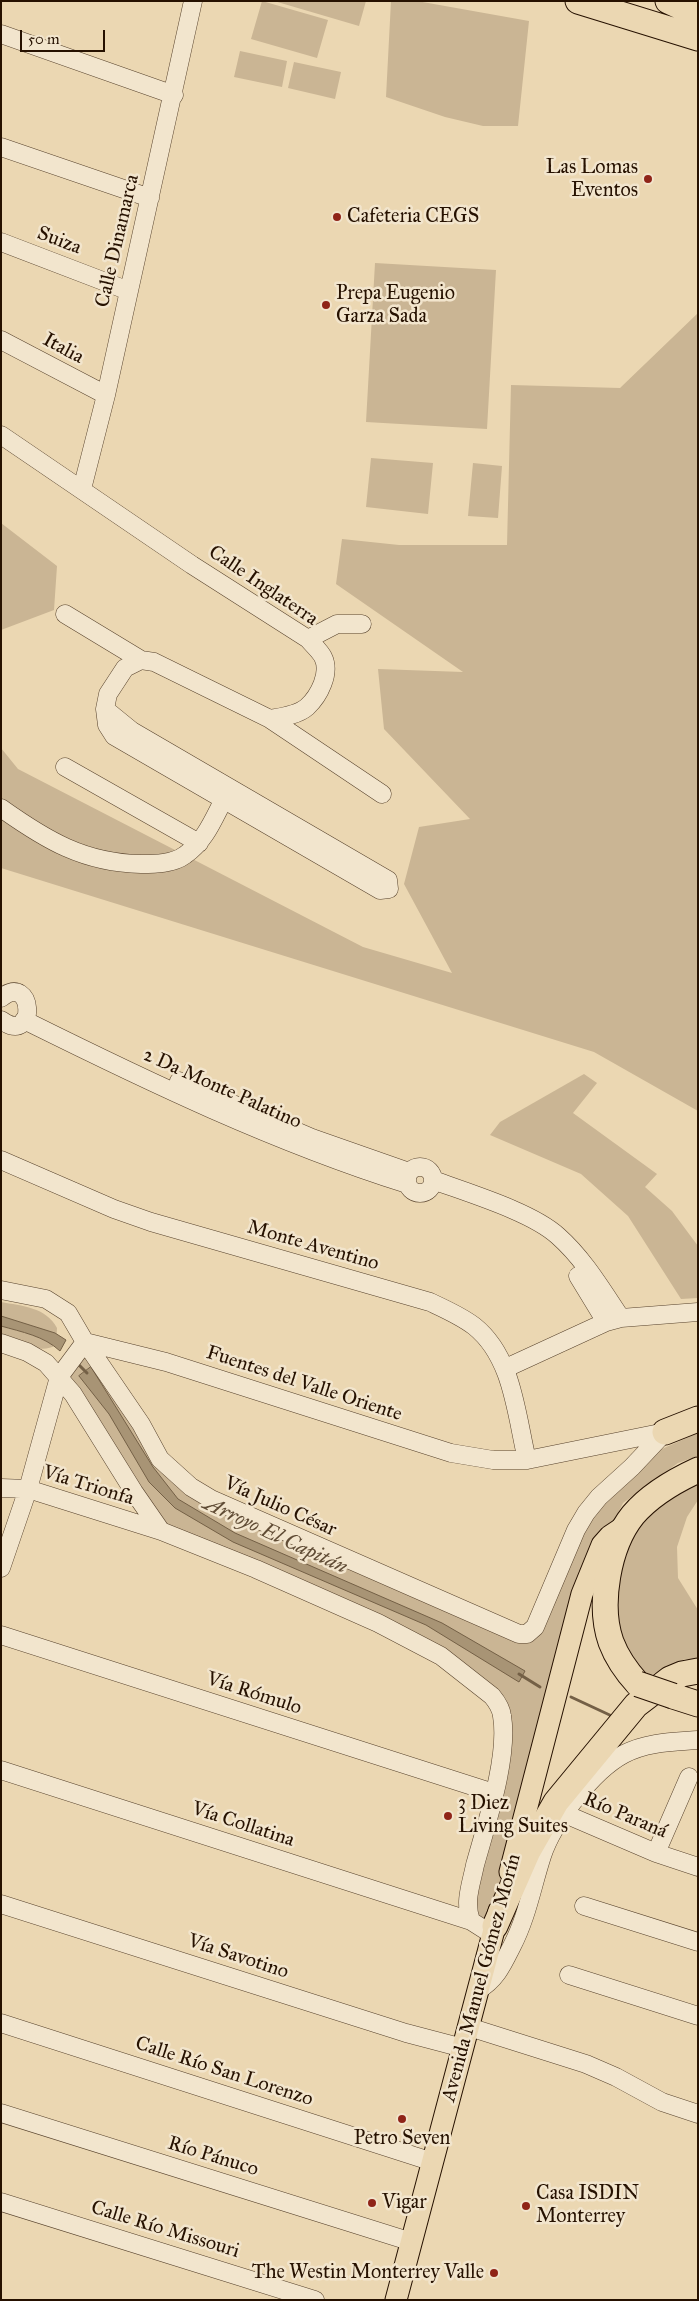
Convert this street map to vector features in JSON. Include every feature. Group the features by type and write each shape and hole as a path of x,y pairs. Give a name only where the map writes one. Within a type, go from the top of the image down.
{"highway":[{"path":"578,1 698,38"},
{"path":"668,1 698,15"},
{"path":"665,1432 698,1418"},
{"name":"Avenida Manuel Gómez Morín","path":"625,1526 651,1497 679,1478 698,1470"},
{"path":"625,1526 610,1566 605,1602 611,1641 623,1666 638,1684 698,1704"},
{"path":"494,1931 528,1850 556,1802 636,1705 670,1679 682,1674 698,1671"}],"main road":[{"name":"Avenida Manuel Gómez Morín","path":"396,2300 582,1594 602,1545 610,1536 625,1526"}],"street":[{"name":"Calle Dinamarca","path":"82,489 106,395 174,95 193,1"},
{"path":"1,34 174,95"},
{"path":"1,147 150,198"},
{"name":"Suiza","path":"1,242 129,291"},
{"name":"Italia","path":"1,340 106,395"},
{"name":"Calle Inglaterra","path":"1,435 308,639 323,656 326,667 325,679 307,707 289,716 270,719"},
{"path":"65,614 141,660 154,662 270,719 382,794"},
{"path":"308,639 336,624 362,624"},
{"path":"105,709 132,731 388,880 389,889 381,891 114,736 107,725 105,709 108,694 125,668 141,660"},
{"path":"65,767 200,843"},
{"path":"1,808 50,840 77,854 97,860 123,864 170,862 184,856 200,843 224,799"},
{"path":"1,1020 10,1025 27,1016 27,1003 21,996 11,993 2,997"},
{"name":"2 Da Monte Palatino","path":"27,1016 223,1115 307,1150 408,1178 415,1193 424,1193 432,1184 527,1226 550,1242 613,1320"},
{"name":"Monte Aventino","path":"1,1160 151,1222 430,1302 474,1326 486,1337 506,1368 527,1460"},
{"path":"1,1290 35,1295 58,1304 68,1313 85,1342 59,1377 28,1489 1,1568"},
{"path":"506,1368 613,1320 698,1312"},
{"name":"Fuentes del Valle Oriente","path":"85,1342 166,1362 450,1453 493,1460 527,1460 665,1432"},
{"name":"Vía Julio César","path":"85,1342 141,1424 160,1459 191,1487 218,1503 520,1634 527,1634 535,1627 576,1530 586,1513 599,1497 632,1467"},
{"path":"1,1343 27,1352 46,1363 59,1377 73,1394 134,1492 161,1530"},
{"path":"616,1442 632,1467 665,1432"},
{"name":"Vía Trionfa","path":"1,1488 28,1489 161,1530 256,1569 378,1623 442,1656 484,1687 498,1703 502,1716 502,1744 494,1793 466,1902 471,1921"},
{"name":"Vía Rómulo","path":"1,1635 494,1793"},
{"path":"478,1990 488,1985 496,1976 523,1924 542,1855 565,1814 598,1775 623,1754 659,1743 698,1740"},
{"name":"Vía Collatina","path":"1,1770 471,1921 494,1931"},
{"path":"656,1853 689,1777"},
{"name":"Río Paraná","path":"565,1814 656,1853 698,1866"},
{"name":"Vía Savotino","path":"1,1904 406,2033 463,2048"},
{"path":"584,1906 698,1942"},
{"path":"569,1975 698,2016"},
{"name":"Calle Río San Lorenzo","path":"1,2024 433,2162"},
{"path":"469,2027 586,2064 662,2102 698,2114"},
{"name":"Río Pánuco","path":"1,2113 412,2242"},
{"name":"Calle Río Missouri","path":"1,2202 315,2300"}],"shaded area":[{"path":"262,1 328,20 317,58 251,39"},
{"path":"274,1 366,1 359,26"},
{"path":"391,1 417,1 529,21 518,126 483,126 445,117 386,97"},
{"path":"240,51 287,61 282,87 234,77"},
{"path":"294,62 341,72 335,99 288,88"},
{"path":"375,263 496,270 487,429 366,422"},
{"path":"698,313 698,1111 594,1052 1,868 1,748 18,769 363,947 452,973 404,884 419,827 470,819 384,729 378,669 463,672 336,584 342,539 399,545 507,545 511,385 620,388"},
{"path":"371,458 433,463 428,514 366,507"},
{"path":"473,463 502,466 498,518 468,516"},
{"path":"1,523 57,566 54,610 1,630"},
{"path":"584,1074 597,1083 573,1113 657,1174 645,1187 672,1211 698,1246 698,1298 681,1299 628,1216 581,1174 490,1135 500,1122"},
{"path":"1,1302 25,1306 47,1316 57,1328 56,1345 50,1348 36,1348 1,1337"},
{"path":"1,1316 55,1333 66,1340 60,1351 40,1338 1,1326"},
{"path":"85,1342 173,1473 519,1634 535,1627 576,1530 632,1467 664,1448 698,1433 698,1456 678,1463 623,1503 591,1568 493,1935 471,1921 502,1716 441,1656 161,1531 59,1377"},
{"path":"91,1367 153,1467 178,1499 235,1533 442,1623 525,1671 519,1682 426,1625 233,1542 175,1508 149,1482 109,1414 79,1376"},
{"path":"698,1474 698,1500 687,1517 677,1547 678,1578 698,1610 698,1659 685,1659 651,1675 640,1669 620,1650 614,1563 634,1521"}],"waterway":[{"name":"Arroyo El Capitán","path":"76,1362 87,1373"},
{"name":"Arroyo El Capitán","path":"519,1674 540,1687"},
{"name":"Arroyo El Capitán","path":"571,1697 614,1717"}],"place":[{"name":"Las Lomas Eventos","path":"648,179"},
{"name":"Cafeteria CEGS","path":"337,217"},
{"name":"Prepa Eugenio Garza Sada","path":"326,305"},
{"name":"3 Diez Living Suites","path":"448,1816"},
{"name":"Petro Seven","path":"402,2119"},
{"name":"Vigar","path":"372,2203"},
{"name":"Casa ISDIN Monterrey","path":"526,2206"},
{"name":"The Westin Monterrey Valle","path":"494,2273"}]}
